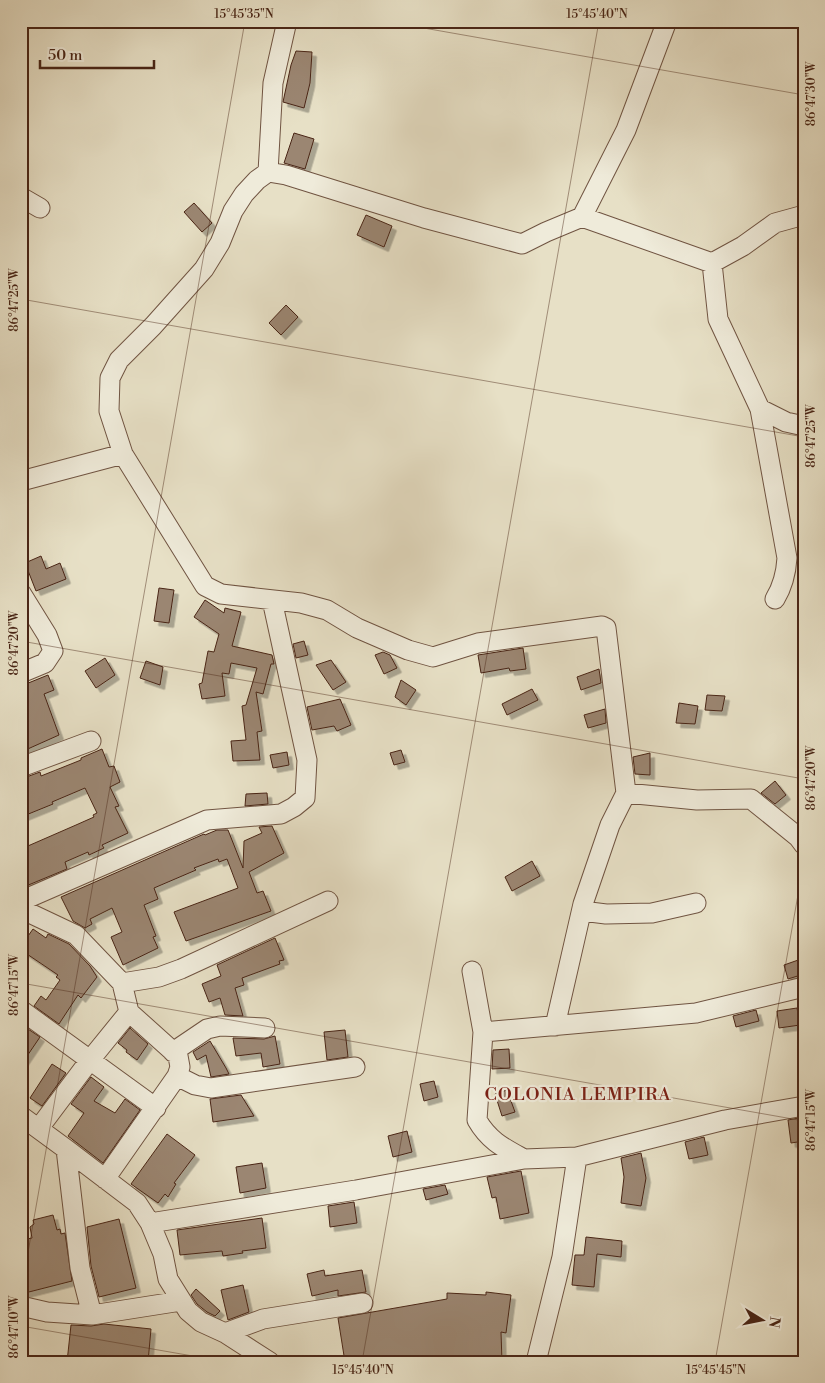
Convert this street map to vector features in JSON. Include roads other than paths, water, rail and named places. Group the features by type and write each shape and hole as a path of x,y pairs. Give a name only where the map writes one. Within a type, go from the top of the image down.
{"street":[{"path":"268,172 273,83 287,21"},
{"path":"555,1026 582,911 610,825 626,793 606,628 602,626 478,644 433,657 408,650 366,632 327,610 301,603 221,594 205,586 123,454 110,411 110,378 119,360 153,326 204,269 220,243 233,211 244,194 257,180 268,172 286,175 424,218 522,244 582,217 626,130 667,21"},
{"path":"21,197 40,208"},
{"path":"582,217 712,262 742,246 775,223 804,215"},
{"path":"712,262 718,319 760,409 787,558 786,574 775,599"},
{"path":"760,409 786,422 804,426"},
{"path":"21,481 123,454"},
{"path":"21,594 47,635 53,652 45,664 21,673"},
{"path":"21,901 207,820 281,814 305,798 307,760 272,600"},
{"path":"21,767 91,741"},
{"path":"626,793 698,800 751,799 802,838"},
{"path":"122,983 159,977 182,969 328,902"},
{"path":"582,911 606,914 652,913 696,903"},
{"path":"21,909 76,935 122,983 129,1012 178,1056 180,1061 177,1076 105,1178"},
{"path":"472,971 483,1032 477,1120 484,1133 496,1143 524,1160"},
{"path":"483,1032 696,1013 804,987"},
{"path":"21,1010 156,1108"},
{"path":"39,1128 129,1012"},
{"path":"173,1052 207,1029 220,1026 265,1028"},
{"path":"177,1076 195,1085 211,1088 354,1067"},
{"path":"150,1223 356,1190 524,1160 577,1157 724,1120 804,1106"},
{"path":"21,1116 137,1203 150,1223 163,1254 168,1279 188,1311 201,1322 225,1333 270,1362"},
{"path":"66,1148 80,1268 92,1315"},
{"path":"536,1362 562,1257 577,1157"},
{"path":"21,1306 47,1312 92,1315 181,1301"},
{"path":"225,1333 263,1319 363,1302"}],"district":[{"name":"COLONIA LEMPIRA","path":"578,1094"}]}
